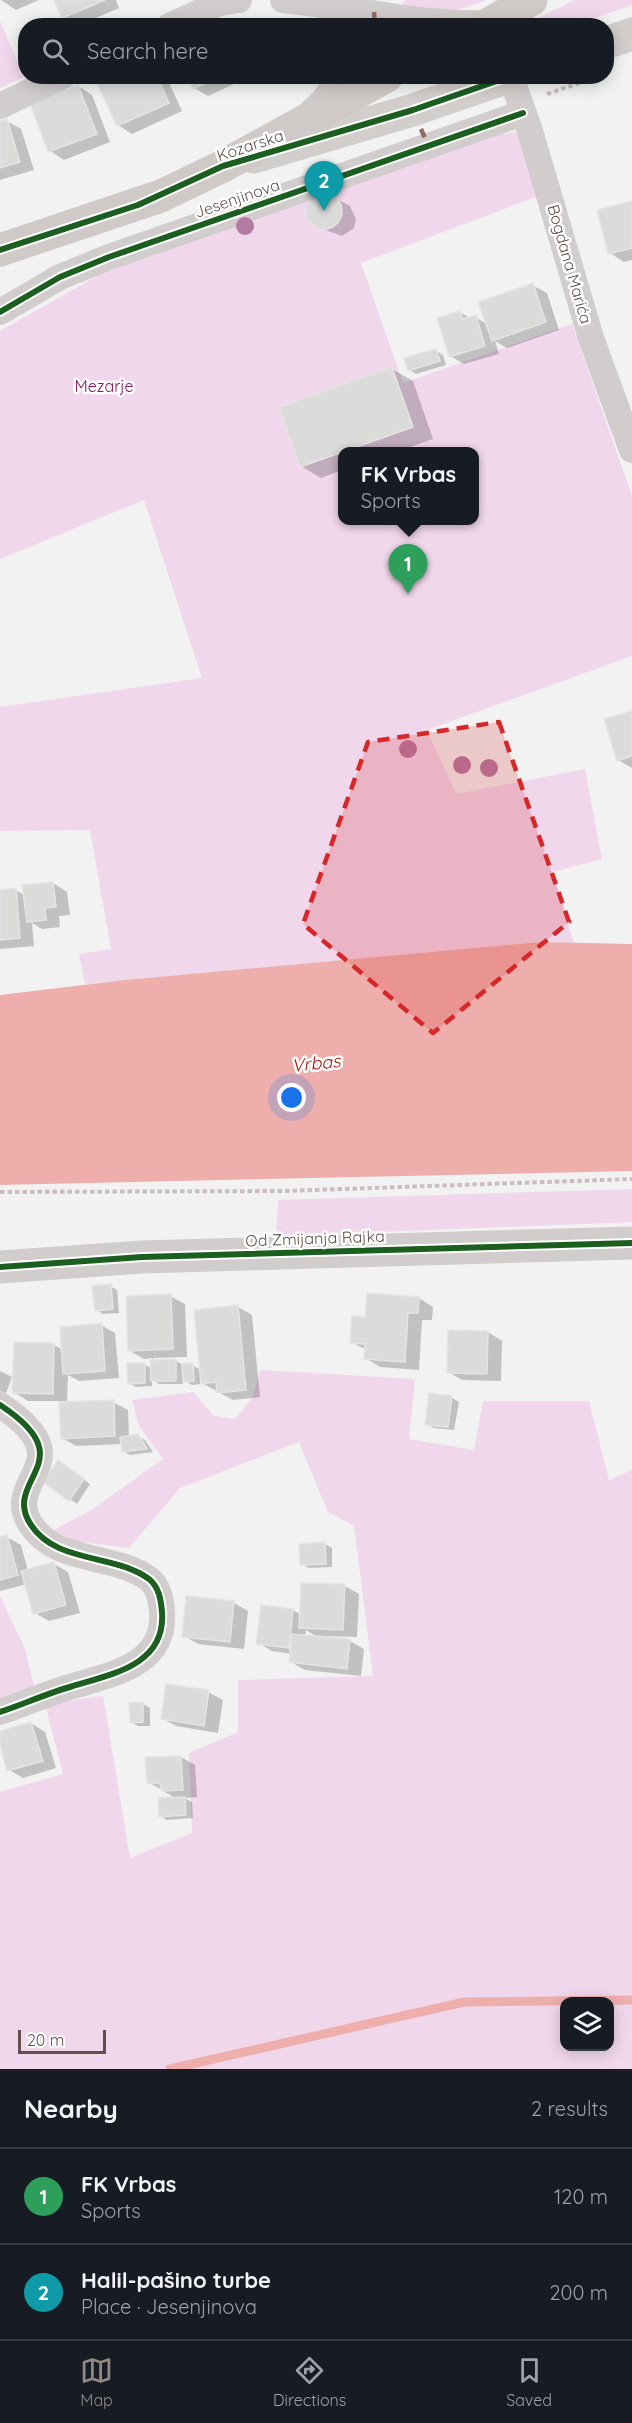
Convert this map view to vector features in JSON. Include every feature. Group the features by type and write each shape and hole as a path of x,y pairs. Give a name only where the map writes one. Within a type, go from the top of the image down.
{"main road":[{"path":"498,18 531,0"},
{"path":"614,40 632,34"},
{"path":"223,166 372,84"},
{"name":"Kozarska","path":"0,250 138,205 223,166 413,110 490,84"}],"street":[{"path":"187,18 220,3 239,0"},
{"path":"283,0 374,12 400,18"},
{"path":"0,105 46,84"},
{"path":"300,122 324,100 335,84"},
{"name":"Bogdana Marića","path":"513,84 530,131 591,338 632,450"},
{"name":"Jesenjinova","path":"0,312 60,277 109,257 523,113"},
{"name":"Od Zmijanja Rajka","path":"0,1267 142,1257 632,1243"},
{"path":"0,1405 22,1421 35,1435 41,1448 42,1455 26,1494 25,1510 29,1523 48,1543 126,1569 148,1579 156,1588 160,1598 162,1623 156,1641 148,1654 137,1663 105,1678 72,1686 0,1712"}],"path":[{"path":"0,1192 285,1191 632,1179"}],"highlighted area":[{"path":"499,722 569,922 433,1033 303,924 368,742"}],"green space":[{"path":"405,0 487,0 454,11 399,10"},
{"path":"575,0 632,0 632,5 595,18 538,18"},
{"path":"0,21 18,63 18,80 0,88"},
{"name":"Mezarje","path":"516,132 524,138 541,195 361,263 403,383 572,324 632,496 632,656 427,730 456,794 585,769 602,859 553,872 574,943 540,942 85,984 79,954 111,949 90,830 0,831 0,707 202,678 144,500 0,559 0,331 111,268 492,136"},
{"path":"632,1189 632,1222 276,1236 278,1200"},
{"path":"260,1370 415,1379 409,1439 474,1450 483,1401 589,1401 609,1480 632,1470 632,2069 0,2069 0,1792 63,1774 45,1704 103,1696 130,1858 192,1833 189,1753 238,1732 238,1680 373,1676 354,1526 328,1512 299,1442 180,1488 129,1548 74,1541 53,1530 90,1511 163,1459 139,1426 132,1400 193,1392 214,1416 235,1419 253,1397"},
{"path":"0,1596 25,1649 34,1686 0,1699"}],"water":[{"name":"Vrbas","path":"540,942 632,944 632,1171 0,1185 0,995 125,980"}],"building":[{"path":"54,0 105,0 62,18"},
{"path":"97,84 161,84 169,103 117,126"},
{"path":"191,84 203,84 193,89"},
{"path":"78,85 97,134 48,152 30,103"},
{"path":"7,119 20,162 0,168 0,121"},
{"path":"324,193 336,199 342,211 336,223 324,229 312,223 306,211 312,199"},
{"path":"632,201 632,248 608,254 597,210"},
{"path":"533,283 546,322 492,341 478,302"},
{"path":"460,311 463,319 476,315 485,346 449,357 437,318"},
{"path":"436,349 440,361 408,371 404,358"},
{"path":"392,367 413,427 356,447 338,447 338,454 300,467 279,407"},
{"path":"632,711 632,756 617,761 604,719"},
{"path":"53,882 56,907 45,908 46,920 27,922 22,885"},
{"path":"16,888 20,938 0,940 0,890"},
{"path":"111,1284 113,1309 95,1311 92,1286"},
{"path":"367,1293 419,1297 418,1313 408,1313 405,1362 364,1359 365,1344 350,1343 352,1316 365,1317"},
{"path":"171,1294 173,1349 128,1351 126,1296"},
{"path":"238,1305 246,1390 217,1393 216,1382 201,1384 194,1310"},
{"path":"102,1323 105,1371 63,1374 60,1327"},
{"path":"448,1330 488,1331 487,1374 447,1373"},
{"path":"14,1342 54,1343 53,1394 12,1393"},
{"path":"176,1359 176,1381 151,1381 150,1360"},
{"path":"127,1363 145,1363 145,1383 128,1384"},
{"path":"193,1363 194,1381 183,1382 182,1364"},
{"path":"429,1393 452,1396 448,1427 425,1425"},
{"path":"114,1400 115,1436 61,1439 59,1402"},
{"path":"138,1434 147,1449 122,1452 120,1437"},
{"path":"58,1460 84,1479 69,1501 43,1482"},
{"path":"7,1535 18,1575 0,1580 0,1537"},
{"path":"325,1542 326,1564 300,1565 299,1544"},
{"path":"54,1562 66,1605 33,1614 21,1571"},
{"path":"301,1583 345,1584 343,1630 299,1628"},
{"path":"186,1596 234,1601 230,1642 182,1637"},
{"path":"261,1605 293,1609 289,1648 256,1644"},
{"path":"292,1634 350,1639 347,1669 289,1662"},
{"path":"166,1684 209,1690 204,1726 161,1719"},
{"path":"143,1702 143,1722 130,1723 129,1703"},
{"path":"31,1722 43,1761 7,1771 0,1746 0,1731"},
{"path":"181,1756 183,1790 161,1791 160,1783 147,1783 145,1757"},
{"path":"185,1797 186,1815 159,1817 158,1798"}],"waterway":[{"path":"170,2069 464,2002 632,2000"}],"marked path":[{"path":"374,12 374,18"},
{"path":"421,129 428,145"}],"cycle path":[{"path":"0,250 138,205 223,166 413,110 488,84"},
{"path":"0,312 60,277 109,257 523,113"},
{"path":"0,1267 142,1257 632,1243"},
{"path":"0,1405 25,1425 37,1441 40,1456 25,1495 24,1509 31,1525 55,1546 119,1565 149,1579 157,1590 162,1612 161,1630 155,1644 146,1656 134,1664 104,1677 0,1712"}],"place":[{"name":"Halil-pašino turbe","path":"324,211"},
{"name":"FK Vrbas","path":"408,594"}]}
